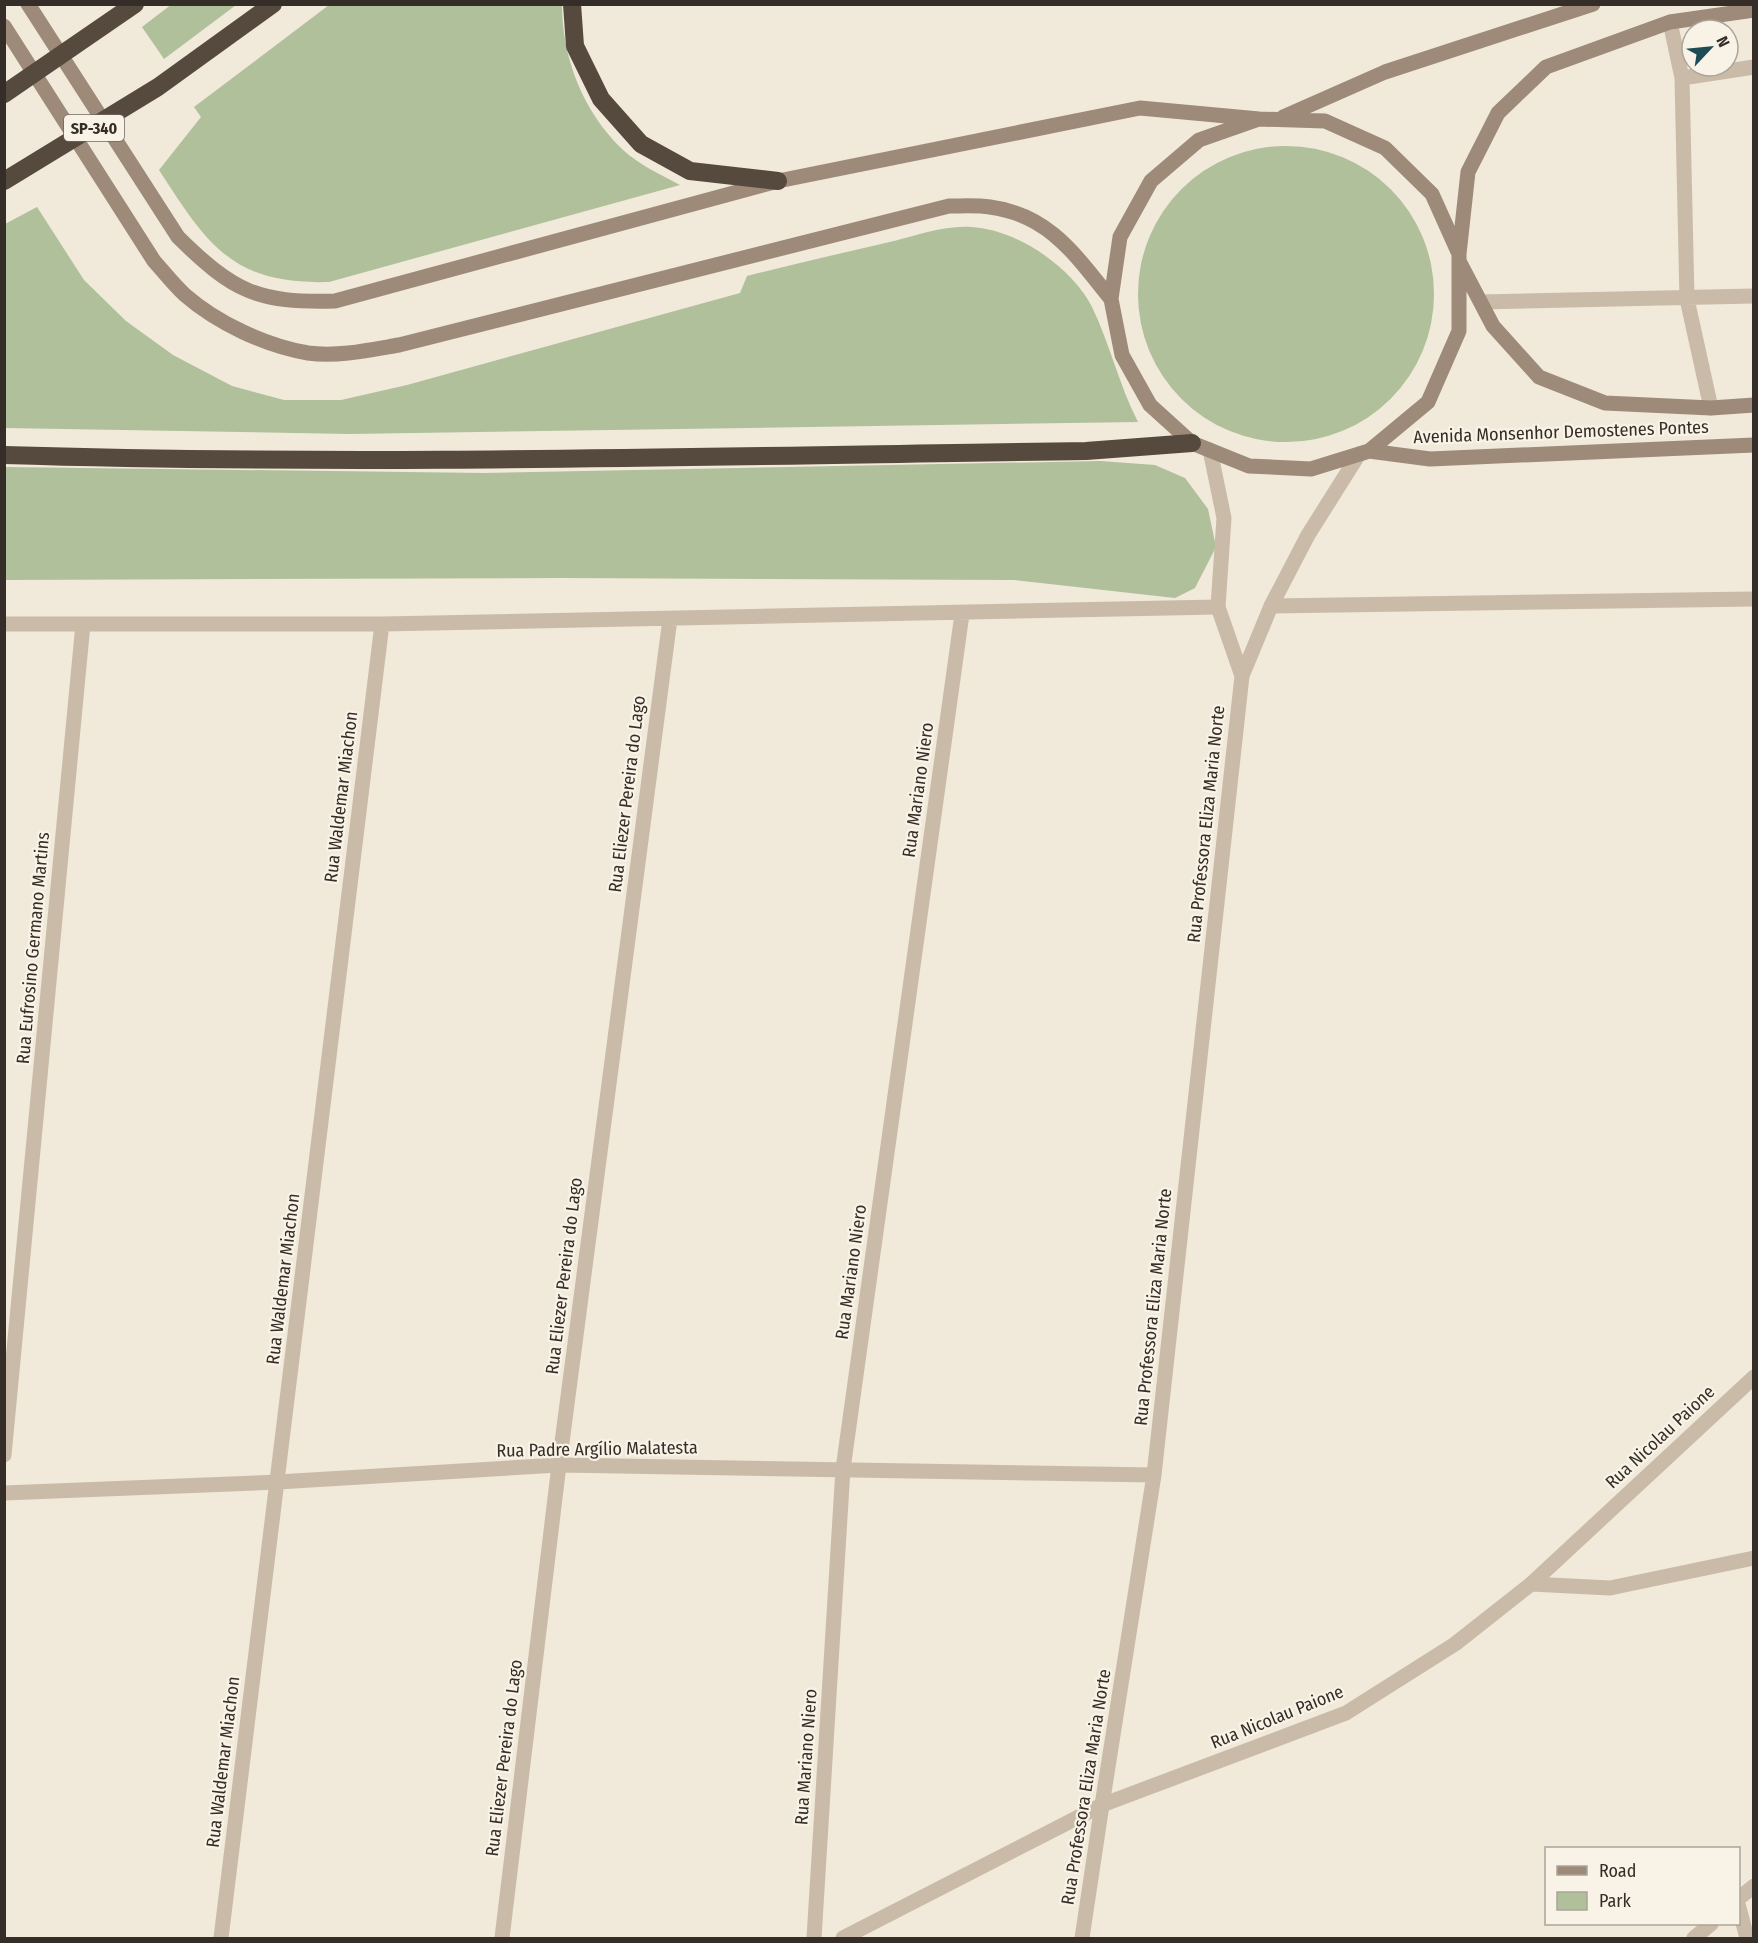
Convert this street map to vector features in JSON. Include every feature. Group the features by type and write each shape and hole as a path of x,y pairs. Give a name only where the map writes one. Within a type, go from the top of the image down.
{"highway":[{"path":"4,94 135,4"},
{"name":"SP-340","path":"4,181 29,168 158,87 273,4"},
{"path":"572,4 575,46 601,99 641,144 690,171 778,181"},
{"path":"4,455 142,459 433,460 1074,451 1192,443"}],"main road":[{"name":"Avenida Monsenhor Demostenes Pontes","path":"28,4 178,237 205,264 230,282 263,298 294,302 335,301 778,181 1140,108 1259,119 1325,121 1385,148 1432,194 1459,258 1493,326 1539,377 1605,403 1711,408 1754,405"},
{"path":"1278,120 1385,72 1593,4"},
{"path":"1259,119 1199,140 1151,181 1120,237 1111,299 1122,355 1150,405 1192,443 1249,466 1311,469 1364,453 1428,402 1460,331 1459,258 1468,172 1498,113 1546,67 1670,22 1728,10 1754,10"},
{"path":"4,26 154,261 185,295 226,322 271,344 309,353 353,353 399,345 948,206 990,207 1029,218 1062,239 1111,299"},
{"name":"Avenida Monsenhor Demostenes Pontes","path":"1364,453 1430,459 1754,445"}],"street":[{"path":"1670,22 1680,69"},
{"path":"1682,78 1687,298 1711,408"},
{"path":"1481,302 1754,296"},
{"path":"1210,450 1224,518 1218,607 1242,676"},
{"path":"1242,676 1271,606 1308,535 1364,453"},
{"path":"1271,606 1754,599"},
{"path":"4,624 382,624 1218,607"},
{"name":"Rua Mariano Niero","path":"814,1938 843,1469 962,614"},
{"name":"Rua Eliezer Pereira do Lago","path":"502,1938 559,1465 670,619"},
{"name":"Rua Eufrosino Germano Martins","path":"4,1455 83,624"},
{"name":"Rua Waldemar Miachon","path":"221,1938 382,624"},
{"name":"Rua Professora Eliza Maria Norte","path":"1082,1938 1154,1475 1242,676"},
{"name":"Rua Nicolau Paione","path":"843,1938 1102,1805 1346,1713 1455,1644 1531,1584 1754,1377"},
{"name":"Rua Padre Argílio Malatesta","path":"4,1493 278,1482 559,1465 1154,1475"},
{"path":"1531,1584 1610,1588 1754,1558"},
{"path":"1740,1899 1754,1886"},
{"path":"1740,1909 1747,1938"},
{"path":"1694,1938 1709,1925"}],"green space":[{"path":"172,4 236,5 164,59 142,27"},
{"path":"562,4 566,44 571,64 577,82 596,118 608,134 635,160 680,185 329,282 296,281 268,276 245,267 226,255 208,239 192,219 159,170 201,117 194,107 329,5"},
{"path":"1271,146 1301,146 1329,152 1356,163 1380,179 1401,200 1417,224 1428,251 1434,279 1432,323 1417,364 1401,388 1380,409 1356,425 1329,436 1301,442 1271,442 1243,436 1216,425 1192,409 1171,388 1155,364 1144,337 1138,309 1138,279 1144,251 1155,224 1171,200 1192,179 1216,163 1243,152"},
{"path":"37,207 84,280 126,321 173,355 232,386 284,400 341,400 407,385 740,293 747,276 942,229 971,227 988,229 1024,243 1041,253 1071,278 1083,292 1098,321 1138,422 350,434 5,428 5,224"},
{"path":"1100,461 1155,465 1185,478 1208,509 1216,547 1195,588 1175,598 1014,580 562,578 5,580 5,467 484,473"}]}
